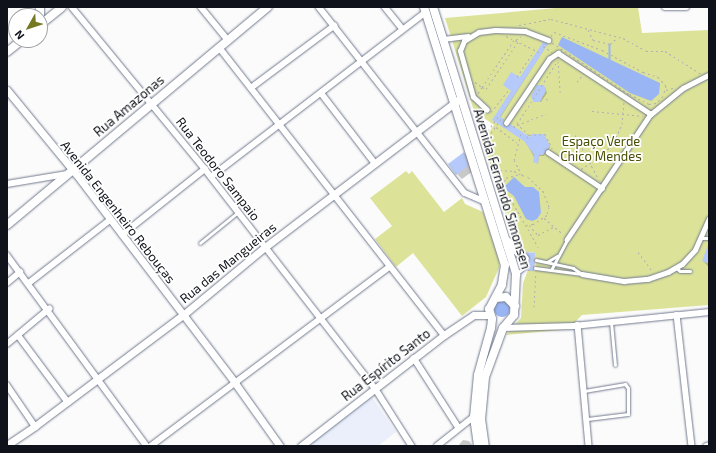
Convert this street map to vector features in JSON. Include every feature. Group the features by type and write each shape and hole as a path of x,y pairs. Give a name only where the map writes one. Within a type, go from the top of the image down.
{"main road":[{"path":"48,18 62,7"},
{"name":"Rua Amazonas","path":"7,225 228,40 264,8"},
{"name":"Avenida Fernando Simonsen","path":"428,9 443,39 458,100 505,265 504,277 496,298 491,303 491,317 478,375 474,417 478,446"},
{"name":"Avenida Fernando Simonsen","path":"428,9 506,240 516,274 514,315 505,325 489,361 482,412 485,446"},
{"path":"506,240 525,261"},
{"path":"496,298 506,297 515,306"},
{"path":"491,317 505,325"}],"street":[{"name":"Rua Teodoro Sampaio","path":"72,7 205,169 375,388 412,446"},
{"path":"201,7 228,40"},
{"path":"319,7 464,193 486,202"},
{"path":"386,7 403,29"},
{"path":"666,7 686,7"},
{"path":"211,178 322,94 428,9"},
{"path":"251,88 334,26"},
{"path":"443,39 468,36 494,30 525,31 548,40"},
{"path":"468,36 460,51 466,76 475,99 487,110"},
{"path":"219,47 389,267 444,335"},
{"path":"506,123 549,59 562,54 651,114"},
{"path":"567,240 651,114 683,88 707,76"},
{"name":"Avenida Engenheiro Rebouças","path":"7,90 69,172 122,235 235,383 280,446"},
{"path":"322,94 375,163"},
{"name":"Rua das Mangueiras","path":"7,445 68,402 183,315 265,247 458,100"},
{"path":"550,152 602,188"},
{"path":"122,235 205,169"},
{"path":"7,184 69,172"},
{"path":"582,274 607,279 635,280 657,276 676,268 695,250 708,228 709,219"},
{"path":"28,283 110,220"},
{"path":"7,255 49,309 147,446"},
{"path":"151,446 389,267"},
{"path":"7,283 20,272"},
{"path":"7,344 49,309"},
{"path":"505,325 578,325 709,312"},
{"name":"Rua Espírito Santo","path":"301,446 444,335 474,315 491,317"},
{"path":"677,315 692,446"},
{"path":"578,325 589,446"},
{"path":"18,335 68,402"},
{"path":"414,358 459,428"},
{"path":"7,385 35,426"},
{"path":"437,446 482,412"}],"lane":[{"path":"200,243 238,212"},
{"path":"702,238 709,238"},
{"path":"552,270 557,256 567,240"},
{"path":"546,262 557,256"},
{"path":"536,260 573,268 582,274"},
{"path":"516,274 525,261"},
{"path":"676,268 680,271 690,271"},
{"path":"536,269 582,274"},
{"path":"611,322 615,365"},
{"path":"584,391 625,384 628,388 628,414 587,419"}],"path":[{"path":"519,25 551,19 588,29 618,38 646,51 665,51 686,62 707,76"},
{"path":"588,29 593,40 610,44 618,38"},
{"path":"494,30 539,52"},
{"path":"554,32 602,50 661,79 665,83 666,90 659,102 649,104 618,86"},
{"path":"475,99 514,40"},
{"path":"595,47 598,41"},
{"path":"466,76 486,89 518,42"},
{"path":"543,46 561,60"},
{"path":"517,77 532,54"},
{"path":"557,57 560,92"},
{"path":"518,126 557,57"},
{"path":"577,71 588,78"},
{"path":"577,82 583,74"},
{"path":"493,113 508,91"},
{"path":"542,96 548,100"},
{"path":"618,98 625,101 630,106"},
{"path":"581,169 591,164 604,154 614,142 624,114 625,101"},
{"path":"592,111 643,116"},
{"path":"513,127 546,114"},
{"path":"476,134 480,128 487,133 498,117"},
{"path":"501,119 495,126 488,140 501,186 527,225 538,247"},
{"path":"495,126 518,143"},
{"path":"518,126 529,135 545,134 550,152"},
{"path":"521,133 514,160 522,175"},
{"path":"575,135 600,179 592,175"},
{"path":"576,165 587,172"},
{"path":"498,173 500,170 528,177 543,191 549,207 543,218 527,225"},
{"path":"501,186 506,178 519,174"},
{"path":"543,218 562,233"},
{"path":"527,225 538,235 553,227"},
{"path":"638,252 655,275"},
{"path":"535,305 534,307 536,269"}],"shaded area":[{"path":"372,397 396,432 378,446 306,446"}],"green space":[{"name":"Espaço Verde Chico Mendes","path":"567,7 638,7 642,33 709,30 709,305 582,315 576,321 573,329 506,335 521,318 523,283 528,270 535,271 536,253 526,252 513,238 485,148 485,139 494,125 474,111 445,18"},
{"path":"406,171 409,174 412,171 444,212 462,198 465,204 483,212 499,258 499,268 486,297 462,316 413,253 396,267 375,239 392,226 370,198"}],"water":[{"path":"562,37 660,83 659,94 651,101 630,93 558,45"},
{"path":"514,177 525,187 533,187 539,192 541,213 537,219 532,221 526,219 514,196 506,190 505,186"},
{"path":"499,301 505,301 510,306 508,315 505,317 499,317 494,312 494,306"}],"building":[{"path":"543,42 548,44 500,117 504,119 504,126 510,124 530,137 532,134 544,134 550,146 543,155 539,155 538,164 533,162 534,155 524,141 492,120 511,91 503,85 511,72 520,77"},
{"path":"537,85 544,85 546,91 540,102 533,102 531,96"},
{"path":"464,152 468,166 456,175 448,164"},
{"path":"709,242 709,264 702,261"},
{"path":"526,252 536,253 533,260 535,263 532,267 534,271 526,270 526,264 530,260"}],"waterway":[{"path":"610,45 610,60"}]}
